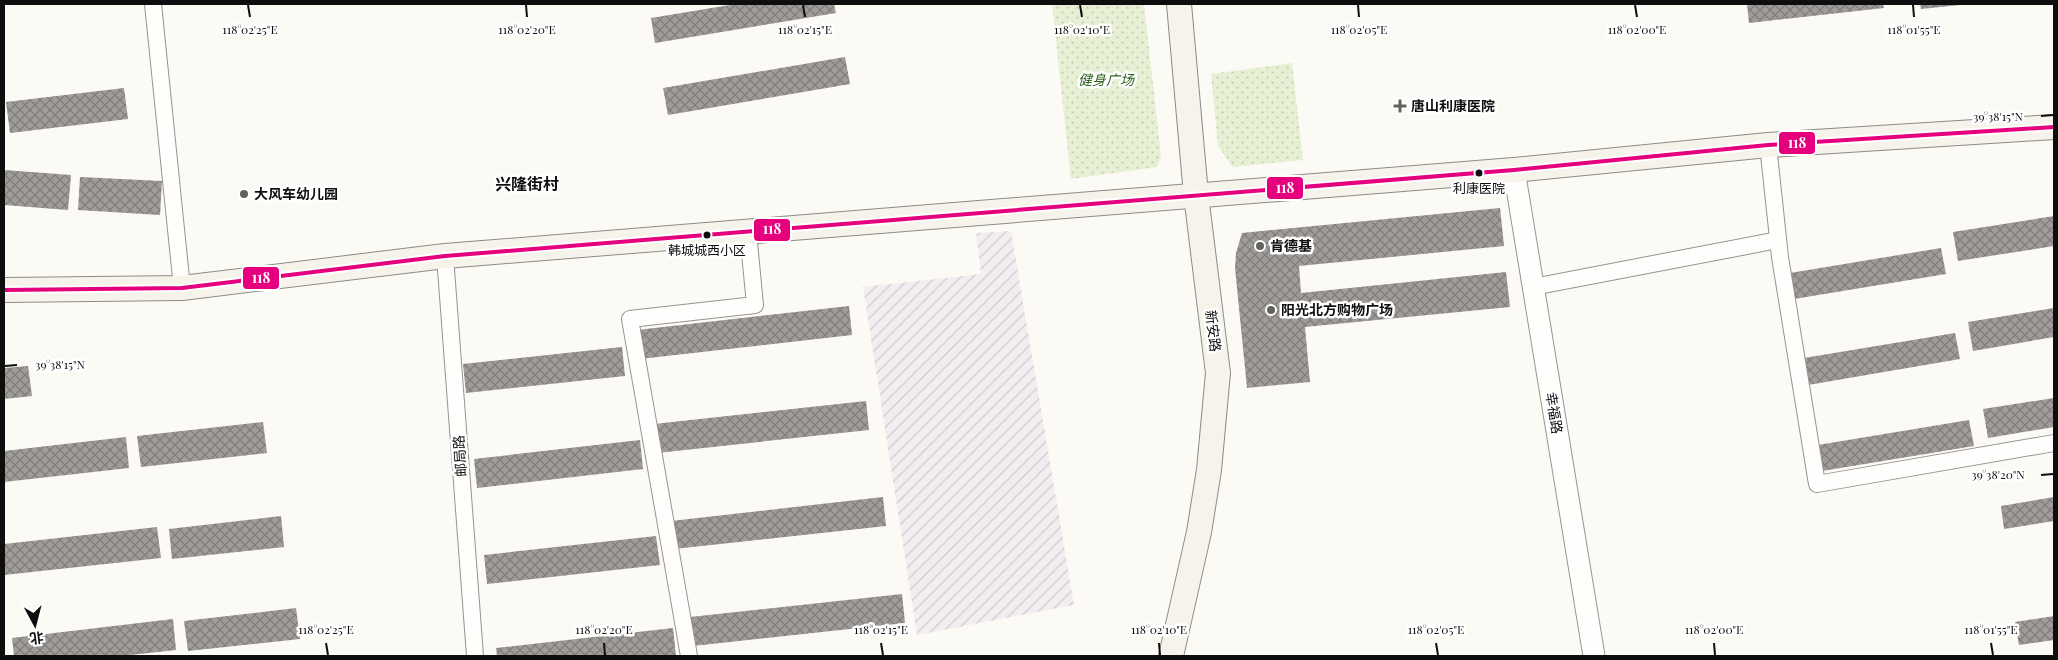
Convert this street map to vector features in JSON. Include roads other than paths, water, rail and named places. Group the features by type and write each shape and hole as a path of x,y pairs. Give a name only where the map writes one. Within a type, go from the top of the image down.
{"main road":[{"name":"新安路","path":"1160,656 1194,485 1206,400 1206,365 1191,196 1169,4"},
{"name":"新安路","path":"1171,656 1199,532 1217,398 1218,373 1191,196 1179,4"},
{"path":"4,290 182,288 445,256 1514,170 1768,145 2054,127"}],"street":[{"path":"153,4 182,288"},
{"path":"1768,145 1778,240 1816,484 2054,443"},
{"name":"幸福路","path":"1514,170 1594,656"},
{"path":"689,656 630,319 755,305 748,232"},
{"path":"1533,287 1778,240"},
{"name":"邮局路","path":"445,256 474,656"}],"place":[{"name":"唐山利康医院","path":"1400,106"},
{"name":"利康医院","path":"1479,173"},
{"name":"大风车幼儿园","path":"244,194"},
{"name":"韩城城西小区","path":"707,235"},
{"name":"肯德基","path":"1260,246"},
{"name":"阳光北方购物广场","path":"1271,310"}],"district":[{"name":"兴隆街村","path":"527,184"}],"park label":[{"name":"健身广场","path":"1106,80"}]}
